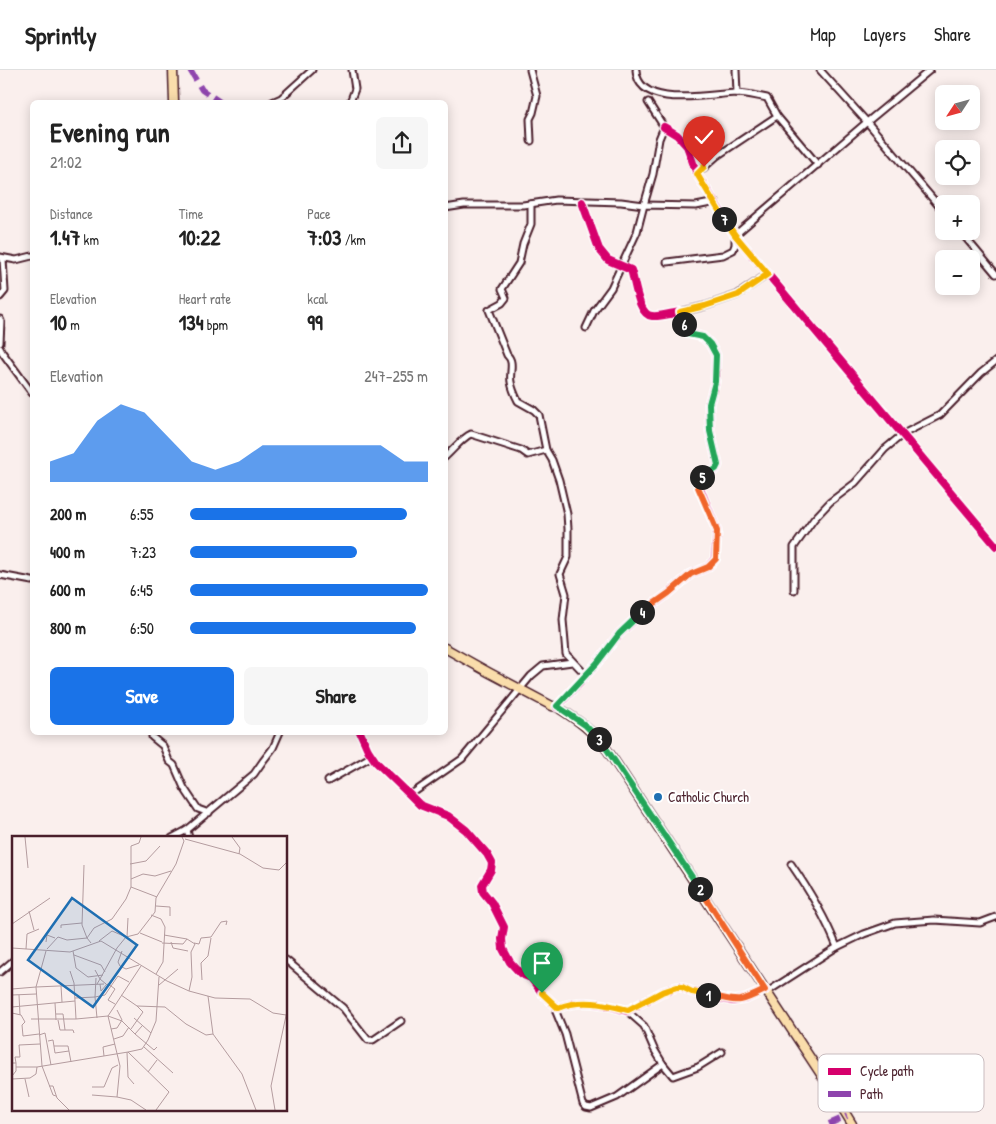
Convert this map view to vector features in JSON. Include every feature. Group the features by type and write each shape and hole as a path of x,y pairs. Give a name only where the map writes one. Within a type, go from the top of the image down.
{"main road":[{"path":"173,70 174,100"},
{"path":"448,650 519,689 557,706 585,725 608,751 818,1070"},
{"path":"845,1112 852,1124"}],"street":[{"path":"276,100 312,70"},
{"path":"351,100 355,89 352,70"},
{"path":"530,70 537,96 530,119 531,141"},
{"path":"636,70 640,83 645,90 668,96 690,97 737,93 767,98 777,116 818,165"},
{"path":"736,70 737,93"},
{"path":"820,70 935,201"},
{"path":"667,262 729,253 733,250 735,244 735,235 930,70"},
{"path":"648,102 664,127 677,135 687,146 697,174 735,235 996,546"},
{"path":"697,174 717,156 777,116"},
{"path":"586,328 594,311 611,288 637,232 653,174 659,139 664,127"},
{"path":"448,208 464,205 531,204 556,200 696,206 716,202"},
{"path":"582,202 598,249 608,260 631,270 634,287 645,313 651,316 705,306 738,295 768,274"},
{"path":"531,204 531,224 523,244 519,263 502,289 506,298 502,303 489,310 512,364 510,381 518,401 539,415 546,450 552,460 559,480 567,514 568,557 560,574 566,594 563,620 566,654 586,675"},
{"path":"968,240 996,274"},
{"path":"0,297 5,291 1,258 16,260 30,256"},
{"path":"557,706 576,687 619,634 642,612 669,593 691,574 708,567 716,559 717,531 697,481 708,472 716,469 718,465 710,431 709,404 715,382 716,355 710,344 703,337 688,334 680,312"},
{"path":"0,319 2,321 0,343"},
{"path":"0,348 30,390"},
{"path":"794,590 794,547 814,519 830,502 855,483 873,460 903,434 940,415 980,373 996,360"},
{"path":"448,455 456,448 464,437 471,434 521,450 528,455 546,450"},
{"path":"0,575 30,580"},
{"path":"410,795 462,759 519,689 543,666 572,662"},
{"path":"152,735 163,746 184,788 198,809 209,813"},
{"path":"176,836 209,813 254,774 273,748 279,735"},
{"path":"362,735 372,756 420,805 448,816 466,830 487,854 492,863 491,870 482,886 483,892 492,903 504,927 502,939 504,949 510,962 521,974 531,978 542,993 558,1008"},
{"path":"328,781 372,756"},
{"path":"187,830 188,836"},
{"path":"791,864 828,923 837,947"},
{"path":"628,1010 662,992 677,987 682,987 698,994 736,1002 746,999 766,991 837,947 864,934 895,923 934,920 980,922 996,917"},
{"path":"0,972 12,962"},
{"path":"288,962 343,1008 368,1040 373,1040 401,1021"},
{"path":"558,1008 582,1002 628,1010 644,1026 663,1064 671,1074 676,1076 706,1063 722,1052"},
{"path":"558,1008 556,1012 565,1034 586,1107 591,1108 618,1096 663,1064"}],"marked path":[{"path":"190,70 202,90 217,100"},
{"path":"829,1124 847,1116"}],"cycle path":[{"path":"664,127 677,135 687,146 697,174 735,235 996,546"},
{"path":"557,707 597,663 619,634 643,612 691,574 708,567 715,559 717,531 697,481 716,469 718,465 710,431 709,404 715,382 716,355 710,344 703,337 688,333 680,312 652,316 643,310 631,270 608,260 599,249 582,202"},
{"path":"361,735 376,762 420,805 448,816 466,830 487,854 492,863 491,870 482,885 483,892 492,903 504,927 503,949 510,962 521,974 531,978 542,993 558,1008 575,1003 593,1003 627,1011 662,992 677,987 733,1001 746,999 765,990"}],"place":[{"name":"Catholic Church","path":"658,797"}],"route":[{"path":"542,993 558,1008 582,1002 628,1010 662,992 677,987 682,987 698,994 736,1002 765,990 686,866 608,751 585,725 557,706 597,663 619,634 642,612 669,593 691,574 708,567 716,559 717,531 697,481 708,472 716,469 718,465 710,431 709,404 714,390 716,355 710,344 703,337 688,334 680,312 738,295 768,274 735,235 716,202 702,183 697,174 704,167"}]}
